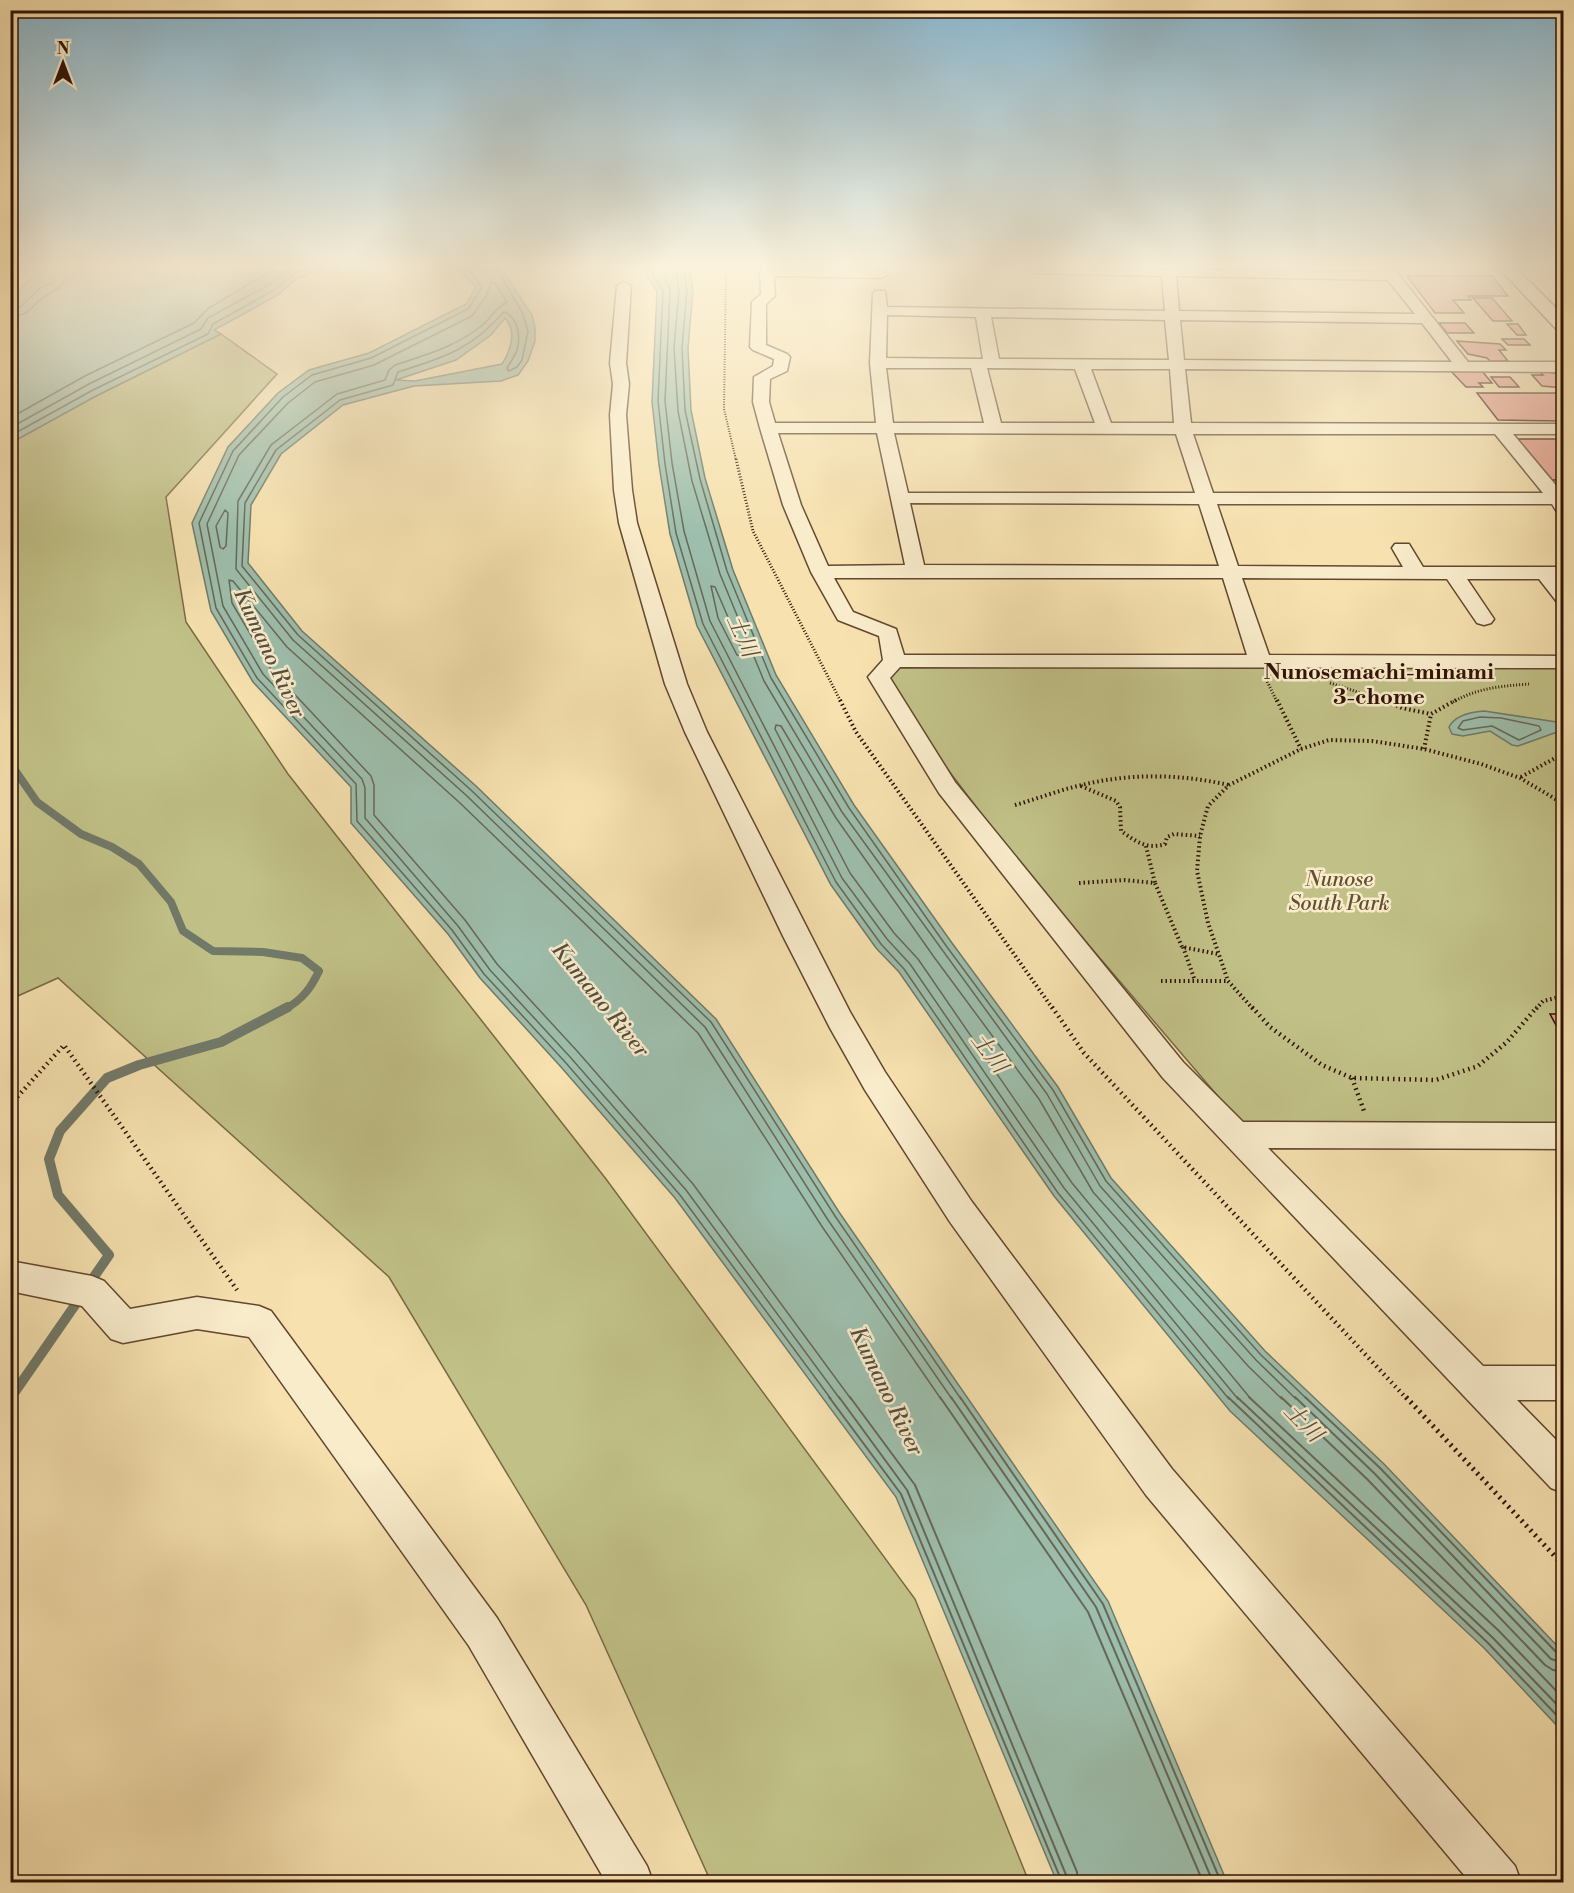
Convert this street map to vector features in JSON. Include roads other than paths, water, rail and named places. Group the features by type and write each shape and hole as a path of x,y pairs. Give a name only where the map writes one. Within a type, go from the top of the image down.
{"street":[{"path":"618,357 621,384 618,415 623,490 628,524 676,684 696,732 840,1020 875,1081 961,1212 1140,1457 1499,1882"},
{"path":"782,357 781,368 762,377 761,402 792,505 821,572 845,616 889,633 894,660"},
{"path":"878,357 885,429 902,498 916,571"},
{"path":"985,357 994,429"},
{"path":"1177,357 1183,429 1260,661"},
{"path":"1456,357 1463,366"},
{"path":"878,363 1563,367"},
{"path":"1081,364 1105,429"},
{"path":"768,428 1563,429"},
{"path":"1500,429 1560,504"},
{"path":"902,498 1560,504"},
{"path":"1402,548 1416,572"},
{"path":"821,572 1554,573 1563,598"},
{"path":"1453,572 1485,619"},
{"path":"1563,662 894,660 879,677 942,766 947,787 1024,871 1125,997 1173,1070 1563,1475"},
{"path":"1235,1135 1563,1136"},
{"path":"10,1276 92,1292 123,1327 197,1313 259,1322 483,1632 630,1882"},
{"path":"1473,1383 1563,1383"}],"water":[{"path":"11,357 174,357 96,396 11,443"},
{"name":"Kumano River","path":"354,357 460,357 396,380 415,381 502,364 506,357 529,357 518,375 501,381 414,386 343,405 281,454 251,505 248,563 302,631 476,786 716,1019 839,1212 1108,1601 1227,1882 1057,1882 896,1497 675,1198 480,978 448,934 351,823 351,787 253,682 211,611 192,523 228,447 278,393 309,370"},
{"name":"土川","path":"654,357 688,357 691,410 705,478 733,570 776,675 854,805 1058,1087 1111,1178 1265,1351 1384,1464 1563,1652 1563,1732 1484,1648 1230,1411 1054,1196 899,972 876,948 831,885 697,626 670,534 652,402"},
{"path":"1484,711 1563,723 1563,730 1518,746 1512,745 1490,731 1463,736 1452,734 1449,727 1459,717"}],"waterway":[{"path":"10,763 37,802 81,834 112,847 139,864 171,902 183,931 213,951 263,952 302,958 319,971 305,993 285,1009"},
{"path":"89,1284 109,1255 58,1195 49,1159 60,1131 107,1078 139,1065 221,1042 288,1007"},
{"path":"10,1399 82,1295"}],"district":[{"name":"Nunosemachi-minami 3-chome","path":"1379,684"}],"park label":[{"name":"Nunose South Park","path":"1339,892"}]}
